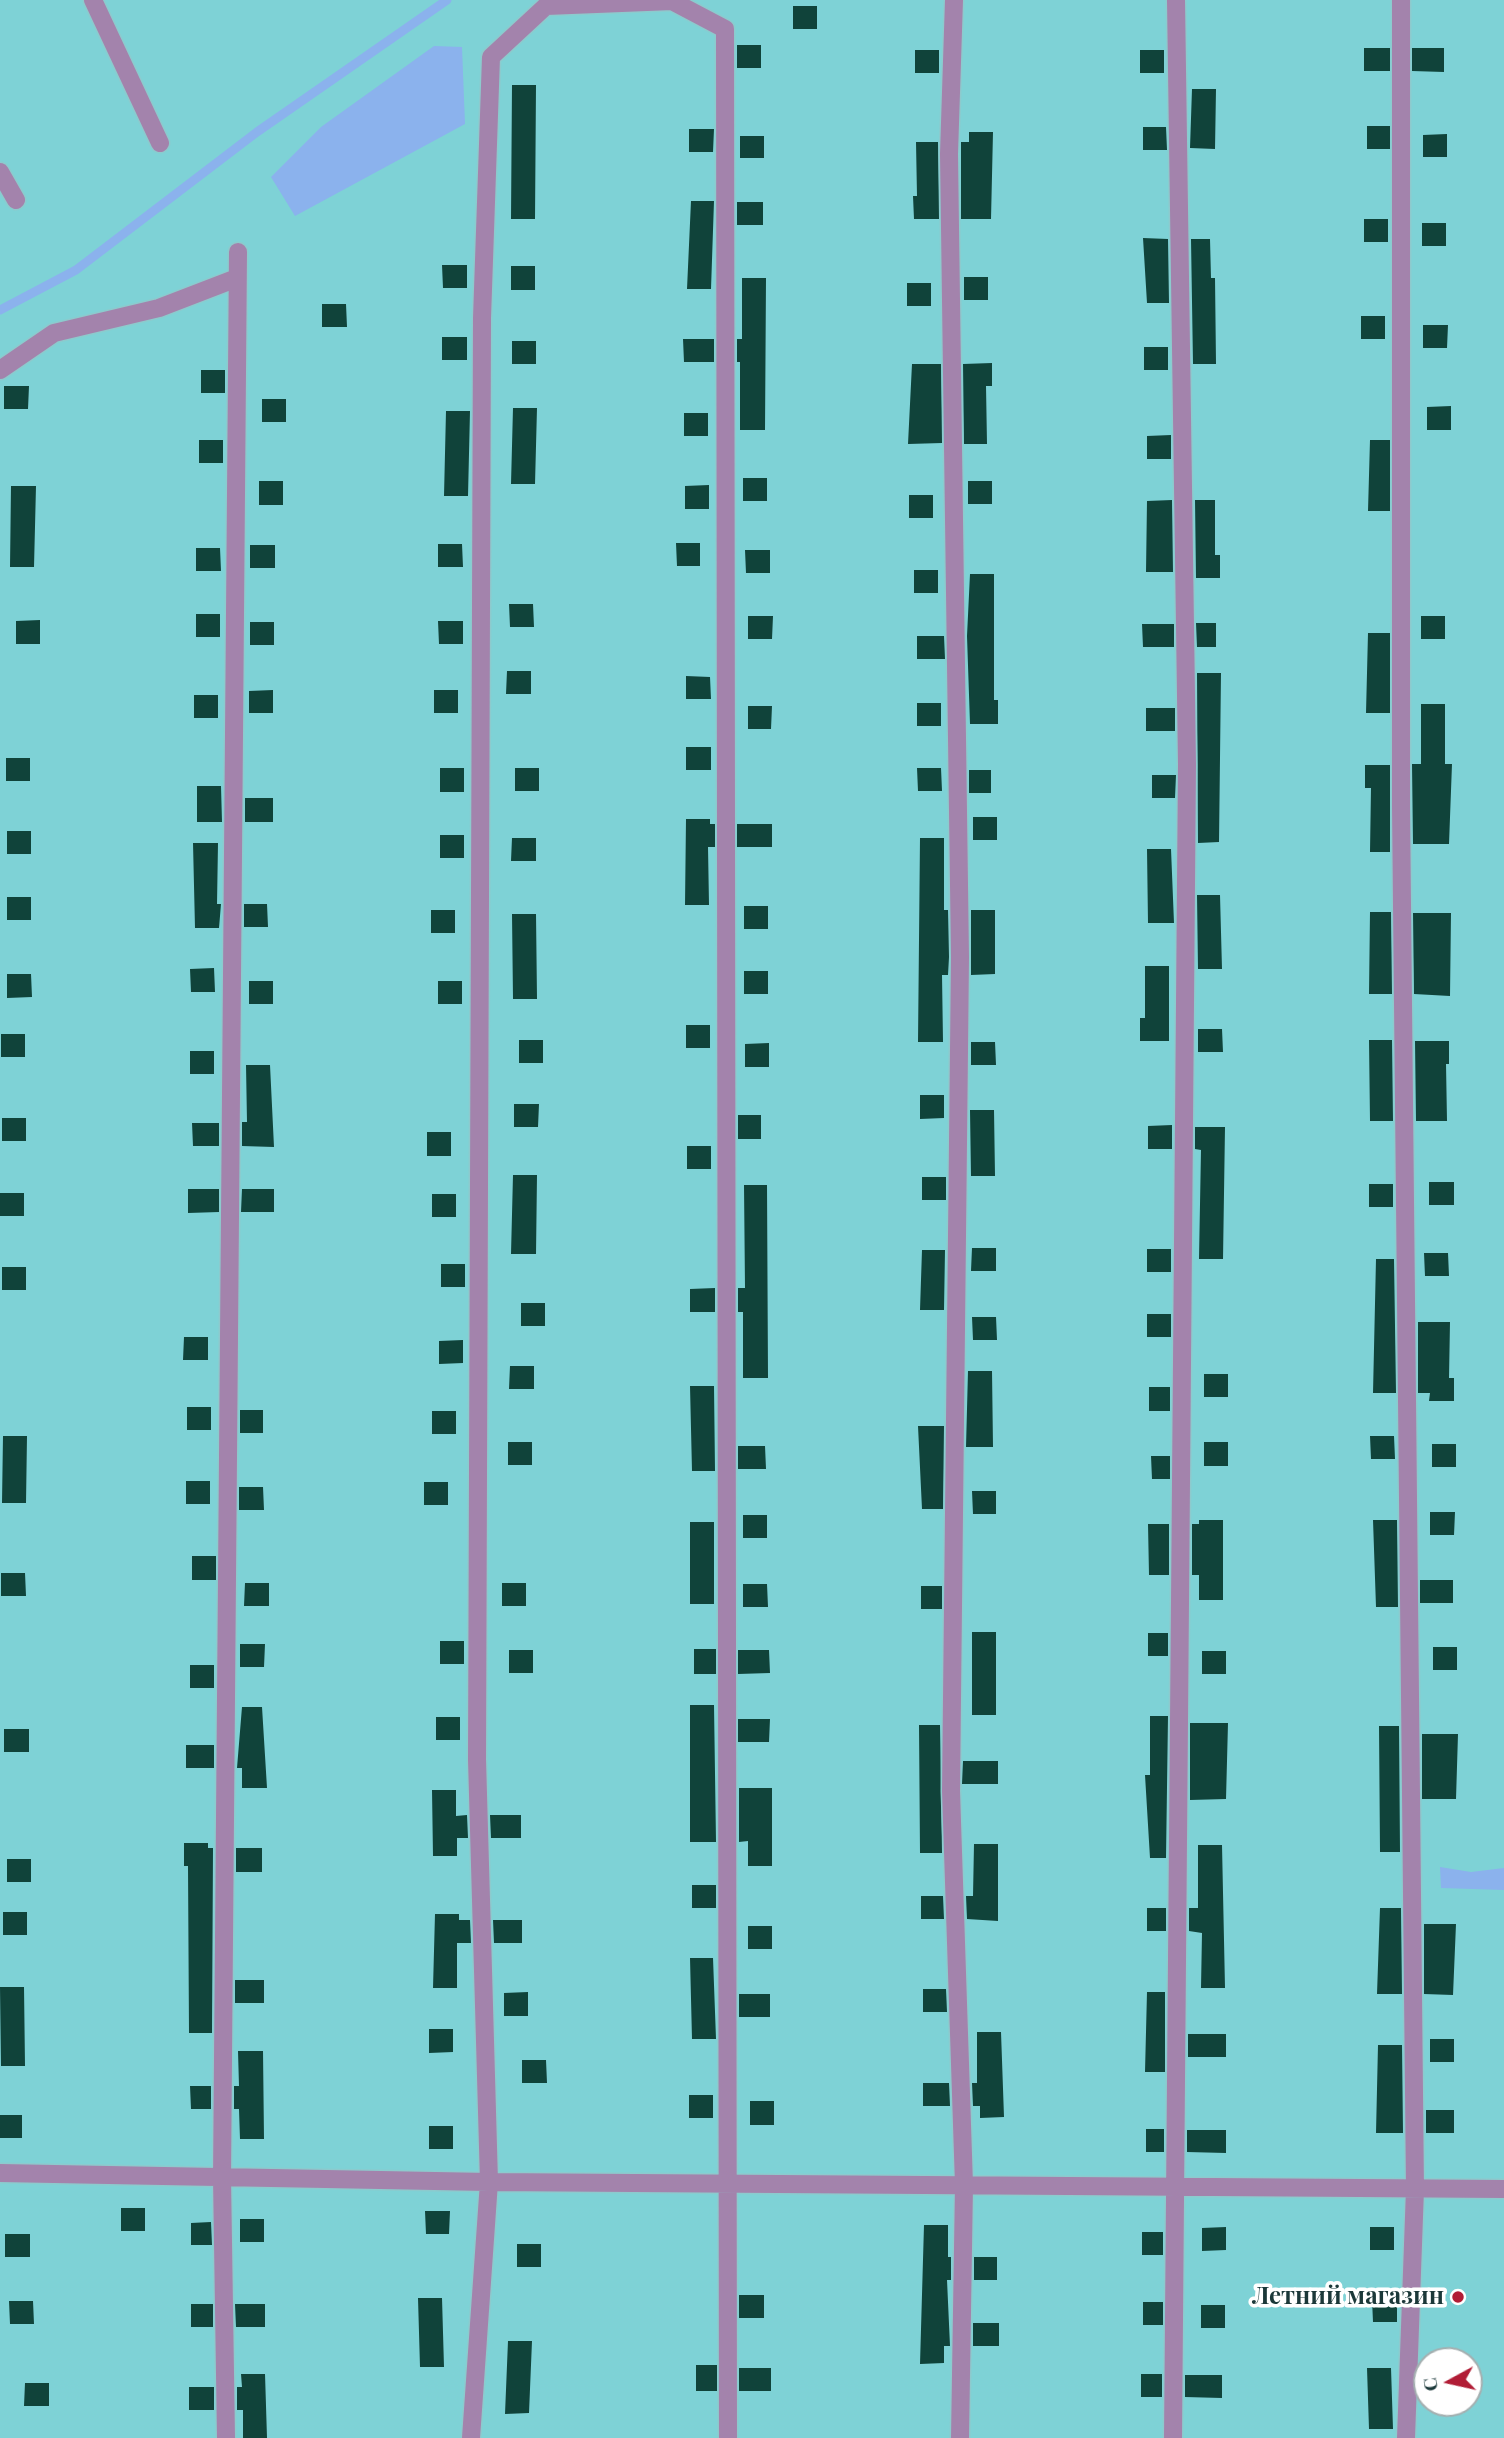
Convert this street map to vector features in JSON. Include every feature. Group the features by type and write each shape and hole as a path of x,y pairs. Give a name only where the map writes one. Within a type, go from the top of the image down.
{"street":[{"path":"93,0 160,143"},
{"path":"954,0 949,154 960,957 951,1791 964,2185 960,2438"},
{"path":"1173,2438 1187,764 1176,0"},
{"path":"1401,0 1401,806 1415,2189 1406,2438"},
{"path":"471,2438 489,2182 477,1717 482,318 491,57 546,6 672,1 725,29 728,2438"},
{"path":"0,172 16,200"},
{"path":"226,2438 222,2177 238,252"},
{"path":"0,370 54,333 159,308 237,278"},
{"path":"0,2173 489,2182 1504,2189"}],"shaded area":[{"path":"0,0 1504,0 1504,2438 0,2438"},
{"path":"434,46 462,47 465,124 295,216 271,177 321,127"},
{"path":"1440,1867 1471,1872 1504,1868 1504,1890 1441,1888"}],"building":[{"path":"793,6 817,6 817,29 793,29"},
{"path":"737,45 761,45 761,68 737,68"},
{"path":"1364,48 1390,48 1390,71 1364,71"},
{"path":"1412,48 1444,48 1444,72 1412,71"},
{"path":"915,50 939,50 939,73 915,73"},
{"path":"1140,50 1164,50 1164,73 1140,73"},
{"path":"512,85 536,85 535,219 511,219"},
{"path":"1192,89 1216,89 1215,149 1190,148"},
{"path":"1367,126 1390,126 1390,149 1367,149"},
{"path":"1143,127 1166,127 1167,150 1143,150"},
{"path":"689,129 714,129 713,152 689,152"},
{"path":"969,132 993,132 991,219 961,219 961,142 969,142"},
{"path":"1447,134 1447,157 1423,157 1423,135"},
{"path":"740,136 764,136 764,158 740,158"},
{"path":"916,142 938,142 939,219 914,219 913,196 917,196"},
{"path":"691,201 714,201 711,289 687,289"},
{"path":"737,202 763,202 763,225 737,225"},
{"path":"1364,219 1388,219 1388,242 1364,242"},
{"path":"1422,223 1446,223 1446,246 1422,246"},
{"path":"1143,238 1168,239 1169,303 1147,303"},
{"path":"1191,239 1210,239 1211,278 1215,278 1216,364 1193,364"},
{"path":"442,265 467,265 467,288 443,288"},
{"path":"511,266 535,266 535,290 511,290"},
{"path":"964,277 988,277 988,300 964,300"},
{"path":"742,278 766,278 765,430 740,430 740,362 737,362 737,339 742,339"},
{"path":"907,283 931,283 931,306 907,306"},
{"path":"322,304 346,304 347,327 322,327"},
{"path":"1361,316 1385,316 1385,339 1361,339"},
{"path":"1423,325 1448,325 1447,348 1423,348"},
{"path":"442,337 467,337 467,360 442,360"},
{"path":"683,339 714,339 714,362 684,362"},
{"path":"512,341 536,341 536,364 512,364"},
{"path":"1144,347 1168,347 1168,370 1144,370"},
{"path":"992,363 992,386 986,386 987,444 964,444 963,364"},
{"path":"912,364 941,364 942,443 908,444"},
{"path":"201,370 225,370 225,393 201,393"},
{"path":"4,386 29,386 28,409 4,409"},
{"path":"262,399 286,399 286,422 262,422"},
{"path":"1451,406 1451,430 1427,430 1427,407"},
{"path":"513,408 537,408 535,484 511,484"},
{"path":"446,411 470,411 468,496 444,496"},
{"path":"684,413 708,413 708,436 684,436"},
{"path":"1171,435 1171,459 1147,459 1147,436"},
{"path":"199,440 223,440 223,463 199,463"},
{"path":"1370,440 1390,440 1390,511 1368,511"},
{"path":"743,478 767,478 767,501 743,501"},
{"path":"259,481 283,481 283,505 259,505"},
{"path":"968,481 992,481 992,504 968,504"},
{"path":"709,485 709,509 685,509 685,486"},
{"path":"11,486 36,486 34,567 10,567"},
{"path":"909,495 933,495 933,518 909,518"},
{"path":"1172,500 1173,572 1146,572 1147,501"},
{"path":"1195,500 1215,500 1215,555 1220,555 1220,578 1196,578"},
{"path":"676,543 700,543 700,566 677,566"},
{"path":"438,544 462,544 463,567 438,567"},
{"path":"250,545 275,545 275,568 250,568"},
{"path":"196,548 220,548 221,571 196,571"},
{"path":"745,550 770,550 770,573 746,573"},
{"path":"914,570 938,570 938,593 914,593"},
{"path":"970,574 994,574 994,700 998,700 998,724 970,724 967,636"},
{"path":"509,604 533,604 534,627 510,627"},
{"path":"196,614 220,614 220,637 196,637"},
{"path":"748,616 773,616 772,639 748,639"},
{"path":"1421,616 1445,616 1445,639 1421,639"},
{"path":"40,620 40,644 16,644 16,621"},
{"path":"438,621 463,621 463,644 439,644"},
{"path":"250,622 274,622 274,645 250,645"},
{"path":"1196,623 1216,623 1216,647 1197,647"},
{"path":"1142,624 1174,624 1174,647 1143,647"},
{"path":"1368,633 1390,633 1390,713 1366,713"},
{"path":"917,636 944,636 945,659 917,659"},
{"path":"507,671 531,671 531,694 506,694"},
{"path":"1197,673 1221,673 1219,842 1198,843"},
{"path":"686,676 710,677 711,699 686,699"},
{"path":"273,690 273,713 249,713 249,691"},
{"path":"434,690 458,690 458,713 434,713"},
{"path":"194,695 218,695 218,718 194,718"},
{"path":"917,703 941,703 941,726 917,726"},
{"path":"1421,704 1445,704 1445,764 1452,764 1449,844 1413,844 1412,764 1421,764"},
{"path":"748,706 772,706 771,729 748,729"},
{"path":"1146,708 1175,708 1175,731 1146,731"},
{"path":"686,747 711,747 711,770 686,770"},
{"path":"6,758 30,758 30,781 6,781"},
{"path":"1365,765 1390,765 1390,852 1370,852 1371,788 1365,788"},
{"path":"440,768 464,768 464,792 440,792"},
{"path":"515,768 539,768 539,791 515,791"},
{"path":"917,768 941,768 942,791 918,791"},
{"path":"969,770 991,770 991,793 969,793"},
{"path":"1152,775 1176,775 1175,798 1152,798"},
{"path":"197,786 221,786 222,822 197,822"},
{"path":"245,798 273,798 273,822 245,822"},
{"path":"973,817 997,817 997,840 973,840"},
{"path":"686,819 710,819 710,824 715,824 715,847 708,847 709,905 685,905"},
{"path":"737,824 772,824 772,847 737,847"},
{"path":"7,831 31,831 31,854 7,854"},
{"path":"440,835 464,835 464,858 440,858"},
{"path":"512,838 536,838 536,861 511,861"},
{"path":"920,838 944,838 944,910 948,910 949,957 948,975 942,975 943,1042 918,1042"},
{"path":"193,843 218,843 217,904 221,904 219,928 195,928"},
{"path":"1147,849 1171,849 1174,923 1148,923"},
{"path":"1197,895 1220,895 1222,969 1198,969"},
{"path":"7,897 31,897 31,920 7,920"},
{"path":"244,904 267,904 268,927 244,927"},
{"path":"744,906 768,906 768,929 744,929"},
{"path":"431,910 455,910 455,933 431,933"},
{"path":"971,910 995,910 995,974 971,975"},
{"path":"1370,912 1391,912 1392,994 1369,994"},
{"path":"1413,913 1451,913 1450,996 1414,994"},
{"path":"512,914 536,914 537,999 513,999"},
{"path":"1145,966 1169,966 1169,1041 1140,1041 1140,1018 1145,1018"},
{"path":"214,968 215,992 191,992 190,969"},
{"path":"744,971 768,971 768,994 744,994"},
{"path":"7,974 31,974 32,997 7,998"},
{"path":"249,981 273,981 273,1004 249,1004"},
{"path":"438,981 462,981 462,1004 438,1004"},
{"path":"686,1025 710,1025 710,1048 686,1048"},
{"path":"1198,1029 1222,1029 1223,1052 1198,1052"},
{"path":"1,1034 25,1034 25,1057 1,1057"},
{"path":"519,1040 543,1040 543,1063 519,1063"},
{"path":"1369,1040 1392,1040 1393,1121 1370,1121"},
{"path":"1415,1041 1449,1041 1449,1064 1446,1064 1447,1121 1416,1121"},
{"path":"971,1042 995,1042 996,1065 971,1065"},
{"path":"769,1043 769,1067 745,1067 745,1044"},
{"path":"190,1051 214,1051 214,1074 190,1074"},
{"path":"246,1065 270,1065 274,1147 242,1146 242,1122 247,1122"},
{"path":"920,1095 944,1095 944,1118 920,1119"},
{"path":"514,1104 539,1104 538,1127 514,1127"},
{"path":"970,1110 994,1110 995,1176 971,1176"},
{"path":"738,1115 761,1115 761,1139 738,1139"},
{"path":"2,1118 26,1118 26,1141 2,1141"},
{"path":"192,1123 219,1123 219,1146 193,1146"},
{"path":"1172,1125 1172,1149 1148,1149 1148,1126"},
{"path":"1195,1127 1225,1127 1223,1259 1199,1259 1201,1150 1195,1149"},
{"path":"427,1132 451,1132 451,1156 427,1156"},
{"path":"687,1146 711,1146 711,1169 687,1169"},
{"path":"513,1175 537,1175 536,1254 511,1254"},
{"path":"922,1177 946,1177 946,1200 922,1200"},
{"path":"1429,1182 1454,1182 1454,1205 1429,1205"},
{"path":"1369,1184 1393,1184 1393,1207 1369,1207"},
{"path":"744,1185 767,1185 768,1378 743,1378 743,1312 738,1312 738,1288 745,1288"},
{"path":"188,1189 219,1189 219,1212 188,1213"},
{"path":"242,1189 274,1189 274,1212 241,1212"},
{"path":"0,1193 24,1193 24,1216 0,1216"},
{"path":"432,1194 456,1194 456,1217 432,1217"},
{"path":"972,1248 996,1248 996,1271 971,1271"},
{"path":"1147,1249 1171,1249 1171,1272 1147,1272"},
{"path":"922,1250 945,1250 944,1310 920,1310"},
{"path":"1424,1253 1448,1253 1449,1276 1425,1276"},
{"path":"1376,1259 1394,1259 1396,1393 1373,1393"},
{"path":"441,1264 465,1264 465,1287 441,1287"},
{"path":"2,1267 26,1267 26,1290 2,1290"},
{"path":"715,1288 715,1312 690,1312 690,1289"},
{"path":"521,1303 545,1303 545,1326 521,1326"},
{"path":"1147,1314 1171,1314 1171,1337 1147,1337"},
{"path":"972,1317 996,1317 997,1340 973,1340"},
{"path":"1418,1322 1450,1322 1449,1378 1454,1378 1454,1401 1429,1401 1430,1393 1418,1393"},
{"path":"184,1337 208,1337 208,1360 183,1360"},
{"path":"463,1340 463,1363 439,1364 439,1341"},
{"path":"510,1366 534,1366 534,1389 509,1389"},
{"path":"968,1371 992,1371 993,1447 966,1447"},
{"path":"1204,1374 1228,1374 1228,1397 1204,1397"},
{"path":"690,1386 714,1386 715,1471 692,1471"},
{"path":"1149,1387 1170,1387 1170,1411 1149,1411"},
{"path":"187,1407 211,1407 211,1430 187,1430"},
{"path":"240,1410 263,1410 263,1433 240,1433"},
{"path":"432,1411 456,1411 456,1434 432,1434"},
{"path":"918,1426 944,1426 943,1509 922,1509"},
{"path":"3,1436 27,1436 26,1503 2,1503"},
{"path":"1370,1436 1394,1436 1395,1459 1371,1459"},
{"path":"508,1442 532,1442 532,1465 508,1465"},
{"path":"1204,1442 1228,1442 1228,1466 1204,1466"},
{"path":"1432,1444 1456,1444 1456,1467 1432,1467"},
{"path":"738,1446 765,1446 766,1469 738,1469"},
{"path":"1151,1456 1170,1456 1170,1479 1152,1479"},
{"path":"186,1481 210,1481 210,1504 186,1504"},
{"path":"424,1482 448,1482 448,1505 424,1505"},
{"path":"239,1487 263,1487 264,1510 239,1510"},
{"path":"972,1491 996,1491 996,1514 973,1514"},
{"path":"1430,1512 1455,1512 1454,1535 1430,1535"},
{"path":"743,1515 767,1515 767,1538 743,1538"},
{"path":"1199,1520 1223,1520 1223,1600 1199,1600 1199,1575 1192,1575 1192,1524 1199,1524"},
{"path":"1373,1520 1397,1520 1398,1607 1376,1607"},
{"path":"690,1522 714,1522 714,1604 690,1604"},
{"path":"1148,1524 1169,1524 1169,1575 1149,1575"},
{"path":"192,1556 216,1556 216,1580 192,1580"},
{"path":"1,1573 25,1573 26,1596 1,1596"},
{"path":"1420,1580 1453,1580 1453,1603 1420,1603"},
{"path":"245,1583 269,1583 269,1606 244,1606"},
{"path":"502,1583 526,1583 526,1606 502,1606"},
{"path":"743,1584 767,1584 768,1607 743,1607"},
{"path":"921,1586 942,1586 942,1609 921,1609"},
{"path":"972,1632 996,1632 996,1715 972,1715"},
{"path":"1148,1633 1168,1633 1168,1656 1148,1656"},
{"path":"440,1641 464,1641 464,1664 440,1664"},
{"path":"240,1644 265,1644 264,1667 240,1667"},
{"path":"1433,1647 1457,1647 1457,1670 1433,1670"},
{"path":"694,1649 716,1649 716,1674 694,1674"},
{"path":"509,1650 533,1650 533,1673 509,1673"},
{"path":"738,1650 769,1650 770,1673 738,1674"},
{"path":"1202,1651 1226,1651 1226,1674 1202,1674"},
{"path":"190,1665 214,1665 214,1688 190,1688"},
{"path":"690,1705 714,1705 716,1842 690,1842"},
{"path":"242,1707 262,1707 267,1788 242,1788 242,1768 237,1768"},
{"path":"1150,1716 1168,1716 1166,1858 1150,1858 1145,1775 1150,1775"},
{"path":"436,1717 460,1717 460,1740 436,1740"},
{"path":"738,1719 770,1719 769,1742 738,1742"},
{"path":"1190,1723 1228,1723 1226,1799 1190,1800"},
{"path":"919,1725 940,1725 942,1853 920,1853"},
{"path":"1379,1726 1399,1726 1400,1852 1380,1852"},
{"path":"4,1729 29,1729 29,1752 4,1752"},
{"path":"1422,1734 1458,1734 1456,1799 1422,1799"},
{"path":"186,1745 214,1745 214,1768 186,1768"},
{"path":"963,1761 998,1761 998,1784 962,1784"},
{"path":"739,1788 772,1788 772,1866 748,1866 748,1841 739,1842"},
{"path":"432,1790 456,1790 456,1816 467,1815 468,1838 457,1838 457,1856 433,1856"},
{"path":"490,1815 521,1815 521,1838 491,1838"},
{"path":"184,1843 208,1843 208,1848 213,1848 212,2033 189,2033 188,1866 184,1866"},
{"path":"974,1844 998,1844 998,1921 967,1919 966,1896 973,1896"},
{"path":"1198,1845 1222,1845 1225,1988 1201,1988 1202,1933 1189,1931 1189,1908 1198,1908"},
{"path":"236,1848 262,1848 262,1872 236,1872"},
{"path":"7,1859 31,1859 31,1882 7,1882"},
{"path":"692,1885 716,1885 716,1908 692,1908"},
{"path":"921,1896 943,1896 944,1919 921,1919"},
{"path":"1147,1908 1166,1908 1166,1931 1147,1931"},
{"path":"1380,1908 1401,1908 1402,1994 1377,1994"},
{"path":"3,1912 27,1912 27,1935 3,1935"},
{"path":"435,1914 459,1914 459,1920 470,1920 471,1943 457,1943 457,1988 433,1988"},
{"path":"493,1920 522,1920 522,1943 494,1943"},
{"path":"1424,1924 1456,1924 1453,1995 1424,1994"},
{"path":"748,1926 772,1926 772,1949 748,1949"},
{"path":"690,1958 713,1958 716,2039 692,2039"},
{"path":"235,1980 264,1980 264,2003 235,2003"},
{"path":"0,1987 24,1987 25,2066 1,2066"},
{"path":"923,1989 946,1989 947,2012 923,2012"},
{"path":"528,1992 528,2016 504,2016 504,1993"},
{"path":"1147,1992 1165,1992 1165,2072 1145,2072"},
{"path":"739,1994 770,1994 770,2017 739,2017"},
{"path":"429,2029 453,2029 453,2052 429,2053"},
{"path":"977,2032 1001,2032 1004,2117 980,2118 980,2106 973,2106 972,2083 977,2083"},
{"path":"1188,2034 1226,2034 1226,2057 1188,2057"},
{"path":"1430,2039 1454,2039 1454,2062 1430,2062"},
{"path":"1378,2045 1402,2045 1403,2133 1376,2133"},
{"path":"238,2051 263,2051 264,2139 240,2139 239,2109 234,2109 234,2086 239,2086"},
{"path":"522,2060 546,2060 547,2083 522,2083"},
{"path":"923,2083 949,2083 950,2106 923,2106"},
{"path":"190,2086 211,2086 211,2109 191,2109"},
{"path":"689,2095 713,2095 713,2118 689,2118"},
{"path":"750,2101 774,2101 774,2125 750,2125"},
{"path":"1426,2110 1454,2110 1454,2133 1426,2133"},
{"path":"0,2115 22,2115 22,2138 0,2138"},
{"path":"429,2126 453,2126 453,2149 429,2149"},
{"path":"1146,2129 1164,2129 1164,2152 1146,2152"},
{"path":"1187,2130 1226,2130 1226,2153 1187,2152"},
{"path":"121,2208 145,2208 145,2231 121,2231"},
{"path":"425,2211 450,2211 449,2234 426,2234"},
{"path":"240,2219 264,2219 264,2242 240,2242"},
{"path":"211,2222 212,2245 191,2245 191,2223"},
{"path":"924,2225 948,2225 948,2257 951,2257 951,2280 947,2280 950,2346 944,2346 944,2363 920,2364"},
{"path":"1226,2227 1226,2250 1202,2251 1202,2228"},
{"path":"1370,2227 1394,2227 1394,2250 1370,2250"},
{"path":"1142,2232 1163,2232 1163,2255 1142,2255"},
{"path":"5,2234 30,2234 30,2257 5,2257"},
{"path":"517,2244 541,2244 541,2267 517,2267"},
{"path":"974,2257 997,2257 997,2280 974,2280"},
{"path":"739,2295 764,2295 764,2318 739,2318"},
{"path":"418,2298 442,2298 444,2367 420,2367"},
{"path":"1397,2298 1397,2322 1373,2322 1372,2299"},
{"path":"9,2301 33,2301 34,2324 10,2324"},
{"path":"1143,2302 1163,2302 1163,2325 1143,2325"},
{"path":"191,2304 213,2304 213,2327 191,2327"},
{"path":"235,2304 265,2304 265,2327 236,2327"},
{"path":"1201,2305 1225,2305 1225,2328 1201,2328"},
{"path":"973,2323 999,2323 999,2346 973,2346"},
{"path":"508,2341 532,2341 529,2413 505,2414"},
{"path":"696,2365 717,2365 717,2391 696,2391"},
{"path":"739,2368 771,2368 771,2391 739,2391"},
{"path":"1367,2368 1391,2368 1393,2429 1369,2429"},
{"path":"241,2374 265,2374 267,2438 243,2438 243,2410 237,2410 237,2387 242,2387"},
{"path":"1141,2374 1162,2374 1162,2397 1141,2397"},
{"path":"1185,2375 1222,2375 1222,2398 1185,2397"},
{"path":"25,2383 49,2383 49,2406 24,2406"},
{"path":"189,2387 214,2387 214,2410 189,2410"}],"waterway":[{"path":"0,310 76,270 257,132 447,0"}],"place":[{"name":"Летний магазин","path":"1458,2297"}]}
